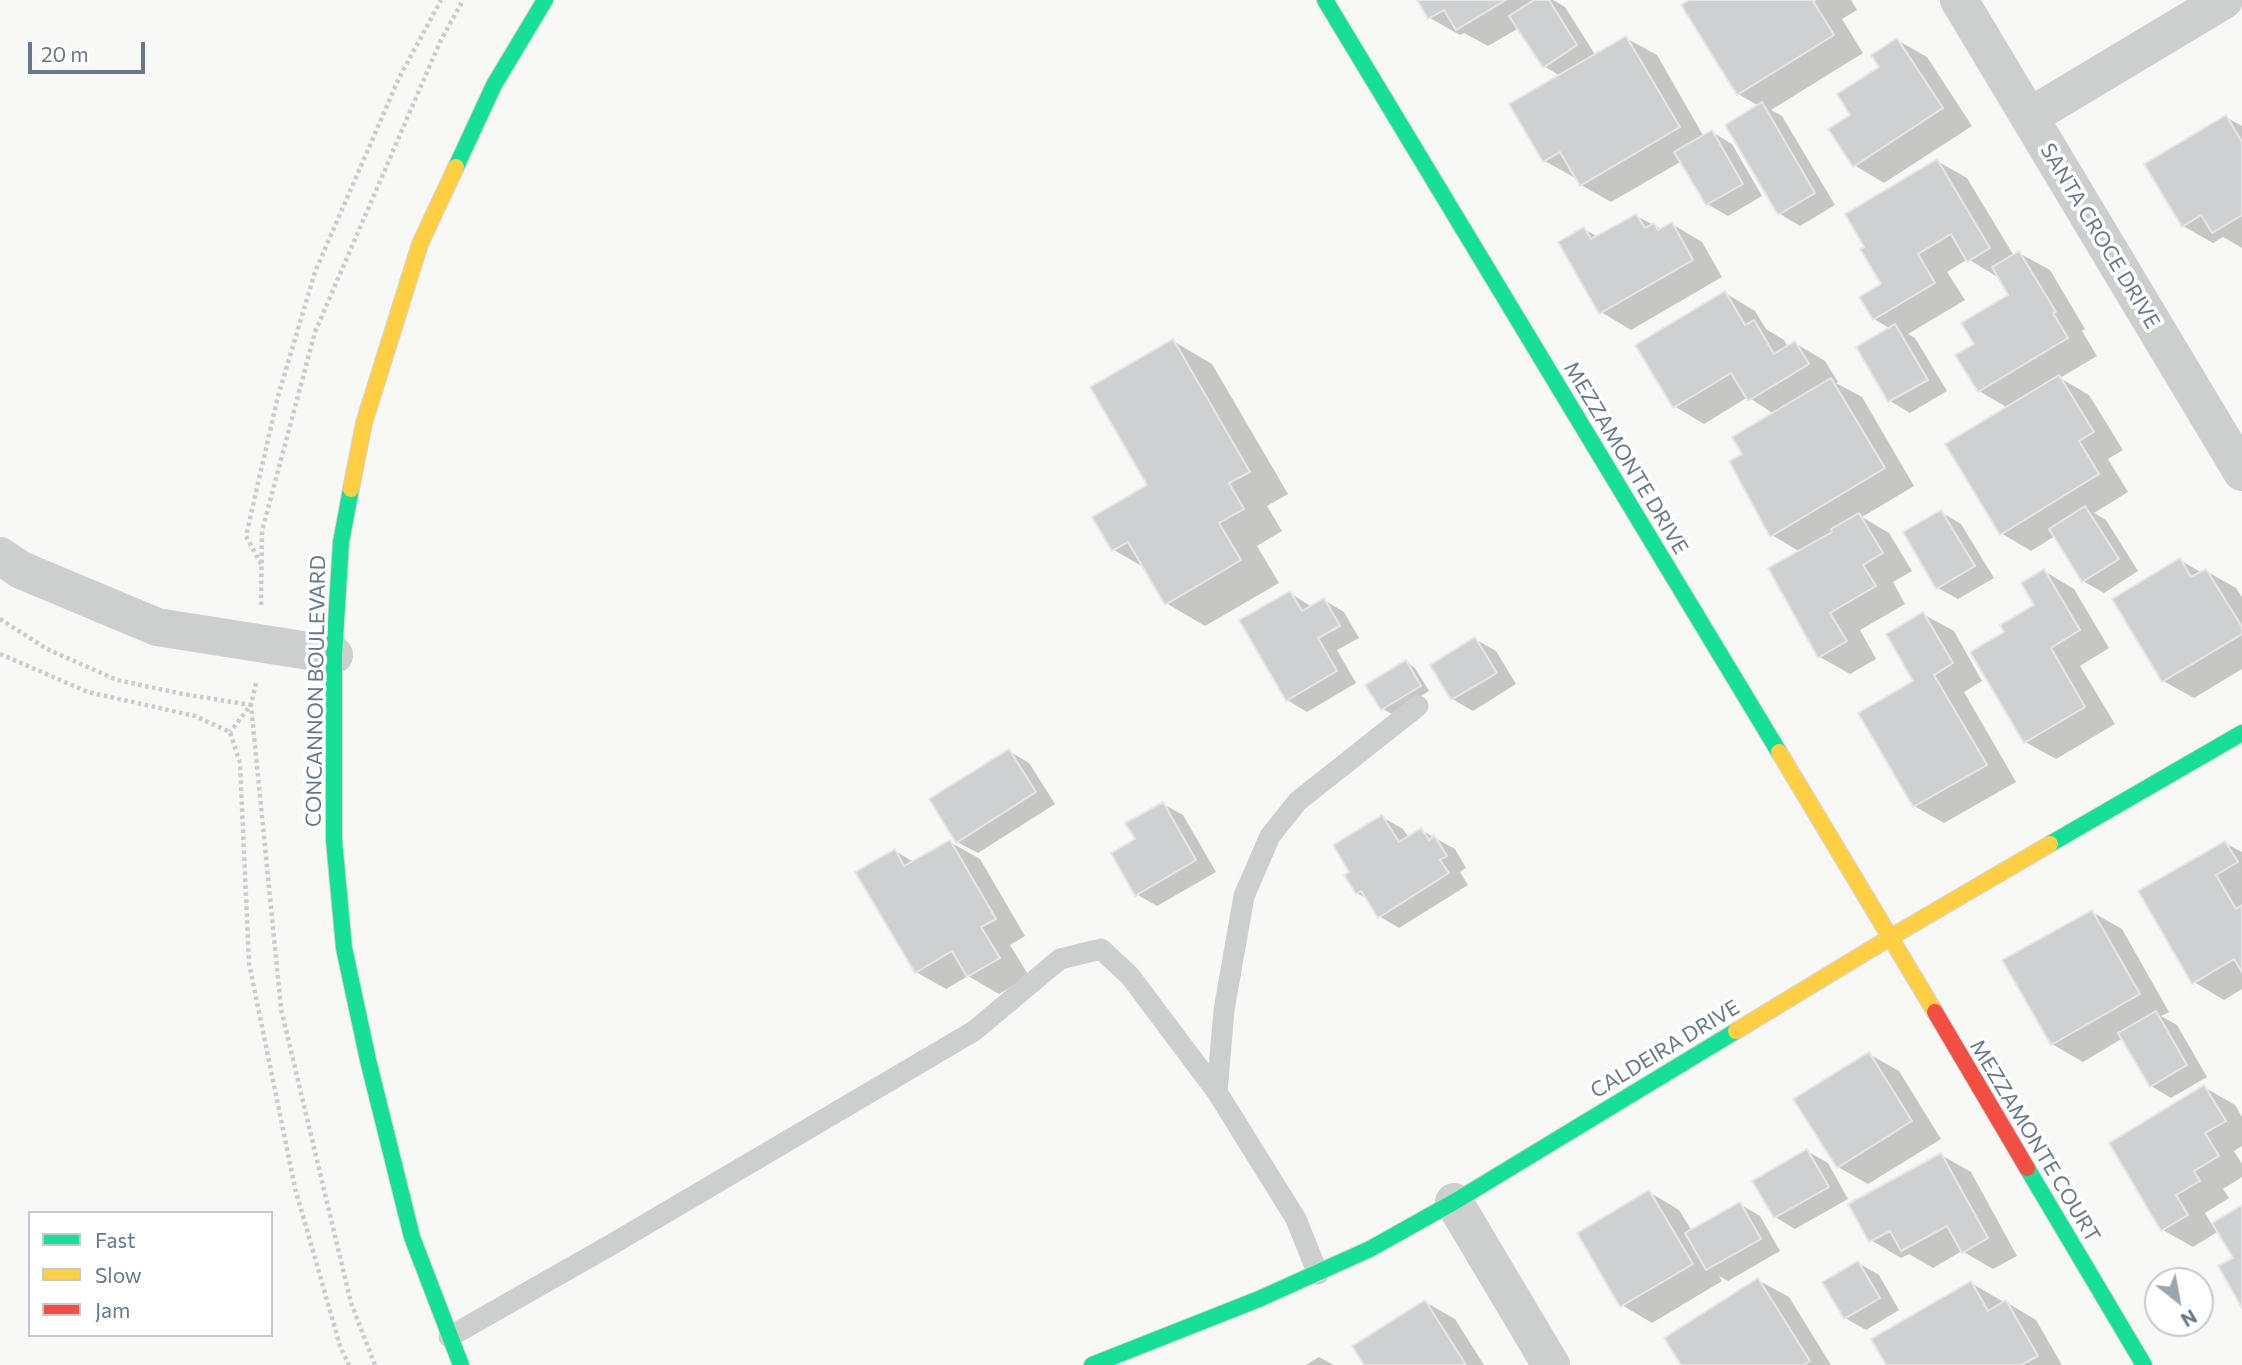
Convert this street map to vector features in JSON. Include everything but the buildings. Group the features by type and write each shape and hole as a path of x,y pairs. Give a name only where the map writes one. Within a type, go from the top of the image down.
{"street":[{"name":"CONCANNON BOULEVARD","path":"461,1365 412,1237 368,1060 344,948 334,840 334,655 341,542 364,423 420,244 494,85 545,0"},
{"name":"MEZZAMONTE DRIVE","path":"1325,0 1891,937"},
{"name":"SANTA CROCE DRIVE","path":"1959,0 2242,472"},
{"path":"2029,117 2224,0"},
{"path":"0,556 21,570 157,627 334,655"},
{"name":"CALDEIRA DRIVE","path":"1092,1365 1259,1299 1370,1250 1454,1202 1891,937 2242,733"},
{"name":"MEZZAMONTE COURT","path":"1891,937 2144,1365"},
{"path":"1454,1202 1551,1365"}],"lane":[{"path":"1217,1092 1224,1010 1244,896 1270,836 1298,801 1418,706"},
{"path":"449,1337 610,1246 974,1031 1060,959 1101,948 1130,976 1217,1092 1296,1219 1318,1274"}],"path":[{"path":"261,564 246,536 278,396 315,272 399,78 441,0"},
{"path":"261,598 262,531 315,332 440,43 463,0"},
{"path":"0,619 47,649 117,680 183,695 251,705"},
{"path":"0,654 88,692 195,716 230,732 240,763 249,963 295,1188 340,1346 349,1365"},
{"path":"257,678 251,705 281,1009 351,1303 375,1365"},
{"path":"230,732 251,705"}],"traffic: fast":[{"path":"456,167 494,85 545,0"},
{"path":"1325,0 1779,752"},
{"path":"351,489 341,542 334,655 334,840 344,948 368,1060 412,1237 461,1365"},
{"path":"2050,844 2242,733"},
{"path":"1092,1365 1259,1299 1370,1249 1454,1202 1736,1031"},
{"path":"2027,1168 2144,1365"}],"traffic: slow":[{"path":"351,489 364,423 420,244 456,167"},
{"path":"1779,752 1935,1012"},
{"path":"1736,1031 2050,844"}],"traffic: jam":[{"path":"1935,1012 2027,1168"}]}
